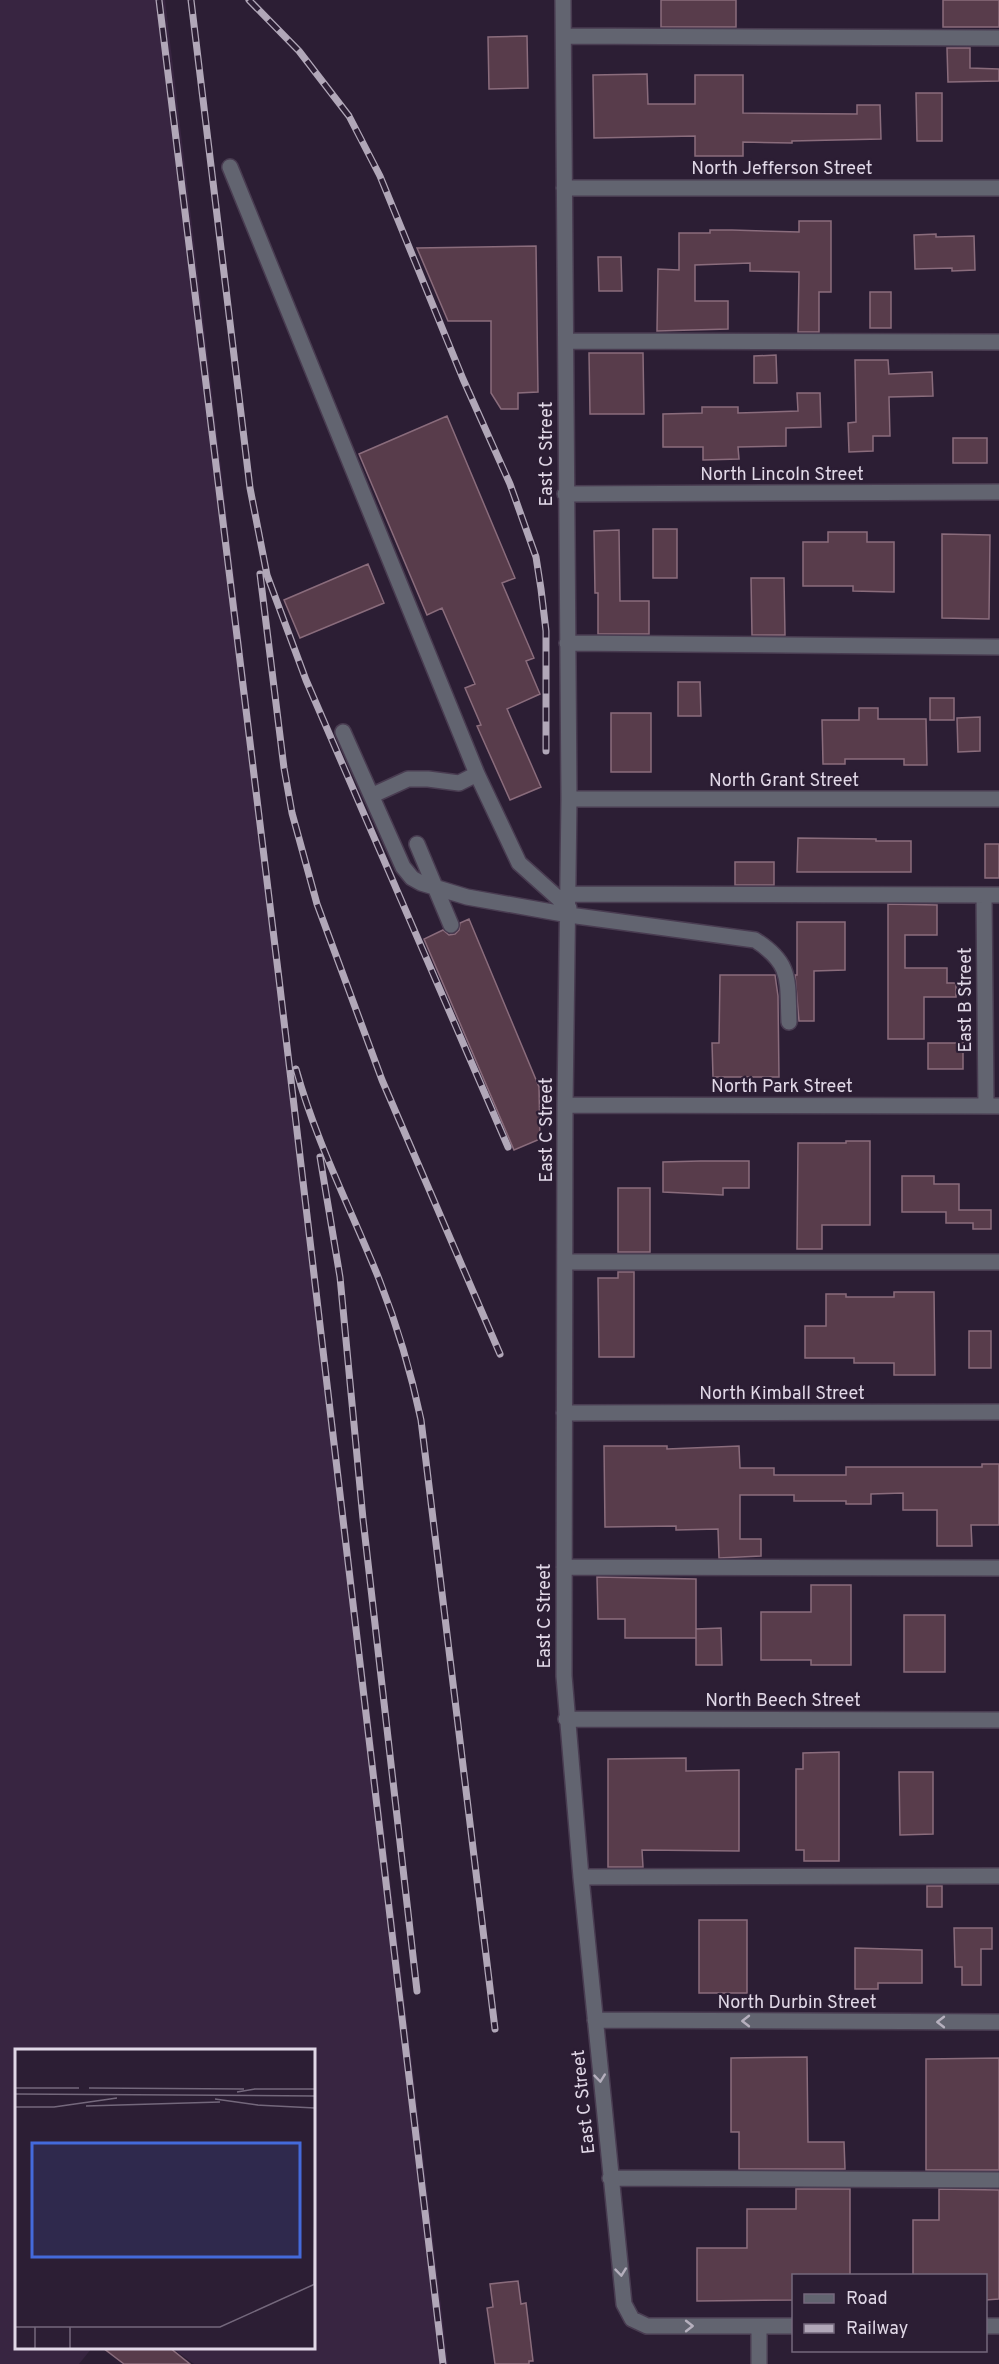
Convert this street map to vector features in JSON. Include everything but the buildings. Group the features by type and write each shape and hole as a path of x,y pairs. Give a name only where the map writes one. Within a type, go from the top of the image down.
{"street":[{"name":"East C Street","path":"563,0 569,799 565,1105 566,1719 624,2304 632,2319 647,2326 759,2326"},
{"path":"564,36 999,38"},
{"path":"230,167 477,774 519,863 568,906 991,895"},
{"name":"North Jefferson Street","path":"564,188 999,188"},
{"path":"566,341 999,342"},
{"name":"North Lincoln Street","path":"565,494 999,492"},
{"path":"567,643 999,647"},
{"path":"344,732 403,867 412,878 467,897 568,906 755,940 773,951 787,974 789,1022"},
{"path":"373,795 408,779 428,778 459,783 477,774"},
{"name":"North Grant Street","path":"569,799 999,800"},
{"path":"417,844 451,925"},
{"name":"East B Street","path":"991,895 992,1106"},
{"name":"North Park Street","path":"565,1105 992,1106"},
{"path":"565,1262 999,1262"},
{"name":"North Kimball Street","path":"564,1413 999,1412"},
{"path":"564,1567 999,1568"},
{"name":"North Beech Street","path":"566,1719 999,1720"},
{"path":"580,1877 999,1876"},
{"name":"North Durbin Street","path":"595,2020 999,2022"},
{"path":"610,2178 999,2180"},
{"path":"759,2364 759,2326 792,2326"}],"shaded area":[{"path":"0,0 165,0 448,2364 194,2364 173,2349 315,2349 315,2049 15,2049 15,2349 91,2349 79,2364 0,2364"}],"railway":[{"path":"159,0 279,979 443,2364"},
{"path":"191,0 250,488 267,575 306,680 508,1147"},
{"path":"249,0 299,51 349,116 380,176 463,379 510,484 536,557 541,589 546,631 546,751"},
{"path":"260,574 284,768 292,813 317,904 382,1080 500,1354"},
{"path":"296,1069 313,1123 386,1296 413,1384 421,1420 495,2029"},
{"path":"320,1157 340,1277 363,1519 417,1991"}]}
